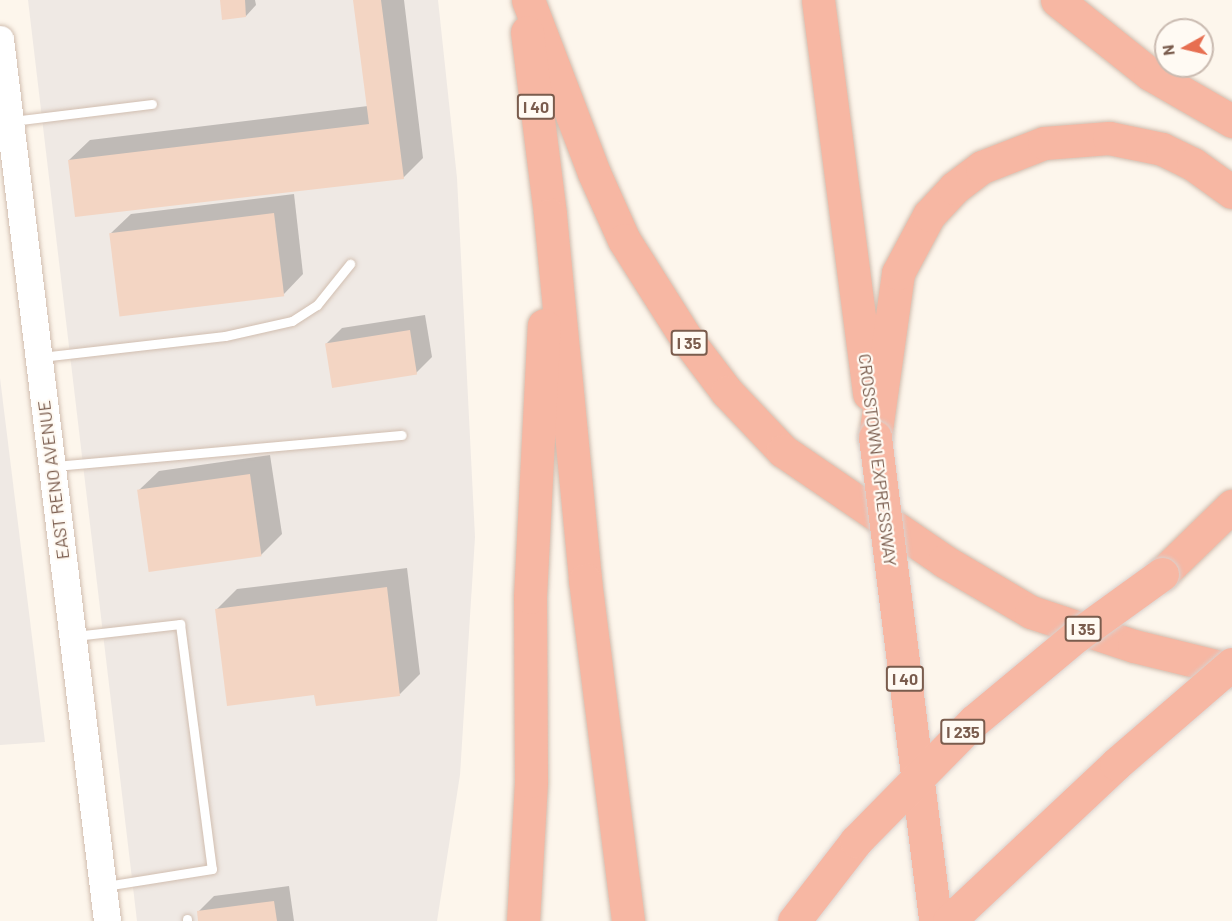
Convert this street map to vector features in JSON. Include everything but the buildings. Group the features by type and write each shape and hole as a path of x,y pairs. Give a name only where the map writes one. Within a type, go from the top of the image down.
{"highway":[{"name":"I 40","path":"523,0 550,215 585,580 628,921"},
{"name":"I 35","path":"528,0 594,173 624,240 686,338 727,392 783,451 944,561 1031,612 1134,646 1232,670"},
{"name":"CROSSTOWN EXPRESSWAY","path":"818,0 843,178 935,921"},
{"path":"1057,0 1150,74 1232,121"},
{"path":"875,437 898,273 929,215 954,188 982,167 1044,143 1079,137 1135,141 1162,148 1193,164 1232,192"},
{"path":"523,921 531,781 530,597 550,215"},
{"path":"1162,574 1232,506"},
{"name":"I 235","path":"794,921 856,841 974,721 1076,636 1162,574 1232,538"},
{"path":"949,921 1116,764 1232,664"}],"main road":[{"name":"EAST RENO AVENUE","path":"1,50 107,921"}],"lane":[{"path":"10,121 152,104"},
{"path":"39,357 225,336 292,321 317,305 350,264"},
{"path":"52,466 402,435"},
{"path":"72,636 180,624 212,870 103,887"}],"shaded area":[{"path":"28,0 438,0 457,178 475,537 460,775 437,921 137,921"},
{"path":"0,378 45,742 0,745"}]}
